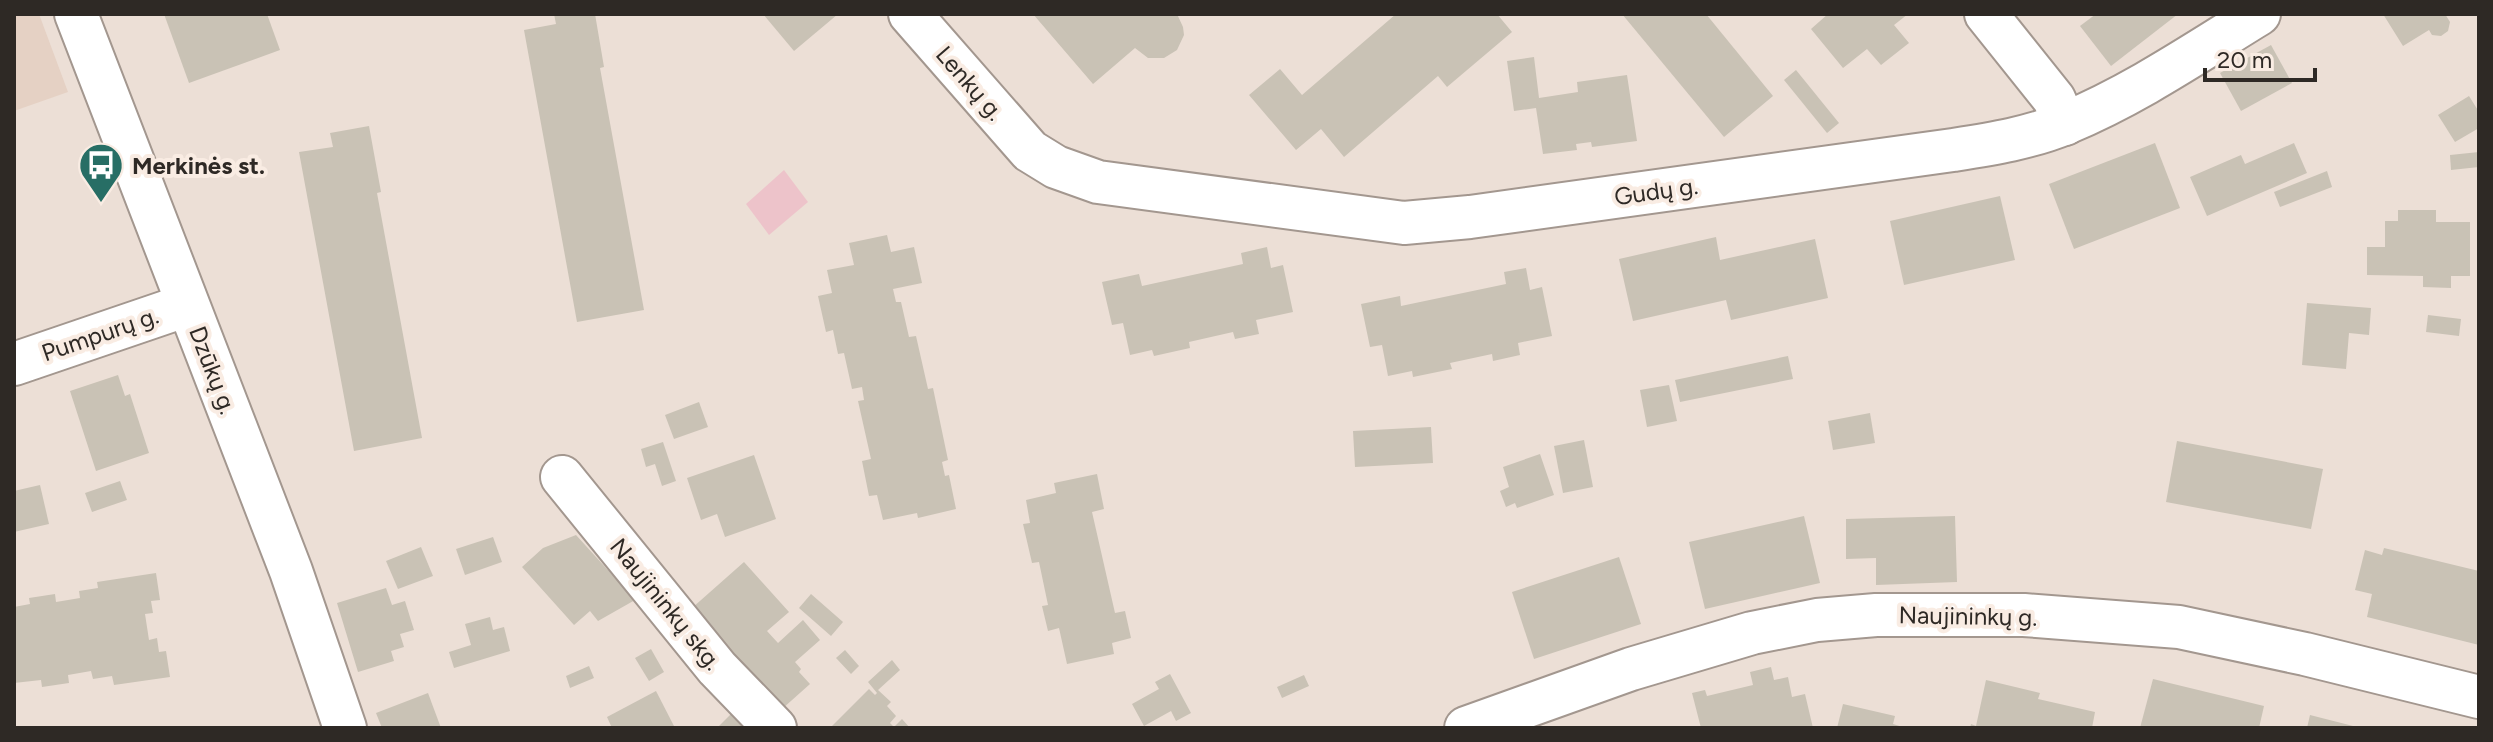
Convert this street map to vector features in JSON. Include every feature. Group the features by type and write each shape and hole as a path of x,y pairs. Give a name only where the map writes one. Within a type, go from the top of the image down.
{"street":[{"name":"Dzūkų g.","path":"76,14 291,571 345,728"},
{"name":"Lenkų g.","path":"910,14 1030,151"},
{"path":"1986,14 2054,99 2065,124"},
{"name":"Gudų g.","path":"1030,151 1056,167 1098,182 1404,223 1470,217 2019,139 2065,124 2109,103 2259,14"},
{"name":"Pumpurų g.","path":"14,364 187,305"},
{"name":"Naujininkų skg.","path":"562,477 717,668 775,728"},
{"name":"Naujininkų g.","path":"1466,728 1631,669 1752,633 1817,620 1876,615 2024,615 2179,627 2479,697"}],"shaded area":[{"path":"14,14 39,14 68,92 14,111"},
{"path":"784,170 808,202 769,235 746,204"}],"building":[{"path":"164,14 267,14 280,50 189,83"},
{"path":"554,14 595,14 604,67 600,68 644,310 577,322 524,30 556,24"},
{"path":"763,14 838,14 794,51"},
{"path":"1033,14 1177,14 1184,35 1177,50 1164,58 1148,58 1135,48 1093,84"},
{"path":"1396,14 1497,14 1512,32 1447,87 1438,76 1344,157 1321,129 1296,150 1249,95 1280,69 1302,95"},
{"path":"1622,14 1706,14 1773,96 1724,137"},
{"path":"1828,14 1908,14 1894,25 1909,43 1881,65 1867,49 1843,68 1811,29"},
{"path":"2096,14 2178,14 2111,66 2080,26"},
{"path":"2383,14 2445,14 2450,22 2448,31 2441,36 2432,35 2429,30 2403,46"},
{"path":"2271,45 2292,83 2241,111 2220,73"},
{"path":"1534,57 1539,98 1578,92 1577,82 1627,75 1637,141 1592,147 1591,142 1576,144 1577,150 1543,154 1536,108 1514,111 1507,61"},
{"path":"1796,70 1839,123 1827,133 1784,80"},
{"path":"2469,96 2479,112 2479,128 2455,142 2438,115"},
{"path":"369,126 381,192 377,193 422,438 354,451 299,152 333,147 330,133"},
{"path":"2155,143 2180,208 2074,249 2049,184"},
{"path":"2294,143 2307,173 2207,216 2190,177 2241,155 2245,164"},
{"path":"2479,152 2479,167 2451,170 2450,155"},
{"path":"2327,171 2332,187 2280,207 2274,192"},
{"path":"2000,196 2015,260 1904,285 1890,221"},
{"path":"2398,210 2436,210 2436,222 2470,222 2470,276 2451,276 2451,288 2423,287 2423,276 2367,275 2367,247 2385,247 2385,221 2398,221"},
{"path":"887,235 891,252 914,247 922,283 893,289 896,302 901,302 909,337 916,336 928,389 933,388 948,460 942,462 945,476 949,475 956,509 918,518 917,513 883,520 877,495 869,496 862,461 871,459 858,401 864,400 862,387 852,389 844,353 838,354 833,330 826,332 818,296 832,293 827,270 854,265 849,243"},
{"path":"1716,237 1720,260 1815,239 1828,298 1731,320 1726,300 1633,321 1619,259"},
{"path":"1267,247 1271,268 1283,265 1293,312 1256,320 1259,334 1235,339 1233,332 1189,342 1190,348 1154,356 1152,350 1130,355 1123,323 1112,325 1102,282 1139,274 1142,286 1243,264 1241,253"},
{"path":"1526,268 1530,290 1542,287 1552,336 1518,343 1520,355 1493,361 1492,354 1450,363 1452,369 1413,377 1412,371 1388,376 1382,345 1370,347 1361,304 1400,296 1401,306 1506,284 1504,272"},
{"path":"2307,303 2371,308 2369,335 2349,333 2346,369 2302,365"},
{"path":"2428,315 2461,319 2459,336 2426,332"},
{"path":"1788,356 1793,379 1680,402 1675,380"},
{"path":"118,375 125,396 130,394 149,453 96,471 70,391"},
{"path":"1669,385 1677,421 1647,427 1640,390"},
{"path":"699,402 708,427 674,439 665,415"},
{"path":"1870,413 1875,443 1833,450 1828,421"},
{"path":"1431,427 1433,463 1355,467 1353,431"},
{"path":"1584,440 1593,487 1563,493 1554,446"},
{"path":"2177,441 2323,469 2311,529 2166,502"},
{"path":"663,442 676,481 662,486 655,464 646,467 641,449"},
{"path":"1540,454 1554,495 1517,508 1515,503 1506,507 1500,491 1509,487 1503,467"},
{"path":"754,455 776,519 725,537 717,514 701,520 687,478"},
{"path":"1097,474 1104,509 1092,512 1115,613 1125,611 1131,638 1112,643 1114,654 1067,664 1059,628 1048,631 1042,606 1048,605 1039,562 1032,563 1023,524 1030,523 1026,500 1056,493 1054,483"},
{"path":"120,481 127,500 92,512 85,493"},
{"path":"40,485 49,524 14,532 14,491"},
{"path":"1804,516 1820,583 1705,609 1689,542"},
{"path":"1955,516 1957,582 1876,585 1876,558 1846,559 1846,519"},
{"path":"576,535 635,600 598,621 590,611 574,625 522,567 543,548"},
{"path":"493,537 502,562 465,575 456,549"},
{"path":"421,547 433,576 398,589 386,561"},
{"path":"2384,548 2479,571 2479,645 2367,617 2372,594 2355,590 2365,550 2382,555"},
{"path":"1619,557 1641,624 1534,659 1512,592"},
{"path":"744,562 789,612 767,631 778,643 803,620 820,640 795,662 810,684 782,709 692,608"},
{"path":"156,573 160,600 151,601 153,613 145,614 149,640 157,638 159,652 166,651 170,677 114,685 112,676 93,679 91,671 68,675 69,683 42,687 41,680 14,683 14,607 30,604 29,598 55,594 56,602 80,598 79,591 98,588 97,582"},
{"path":"386,588 392,605 405,601 414,630 400,634 404,647 391,651 394,661 358,672 337,603"},
{"path":"811,594 843,622 831,636 799,608"},
{"path":"490,617 493,630 504,627 510,651 454,668 449,652 471,645 465,624"},
{"path":"651,649 664,672 649,681 635,658"},
{"path":"845,650 859,666 851,674 836,658"},
{"path":"892,660 900,670 878,690 891,702 887,706 896,716 890,723 894,727 902,719 910,728 830,728 869,689 875,695 877,693 868,682"},
{"path":"589,666 594,678 570,688 566,676"},
{"path":"1771,667 1774,680 1788,677 1792,697 1805,694 1813,728 1701,728 1692,693 1705,690 1707,696 1753,685 1750,672"},
{"path":"1170,674 1191,713 1176,721 1171,711 1144,726 1132,704 1159,689 1155,682"},
{"path":"1304,675 1309,686 1282,698 1277,687"},
{"path":"2153,679 2264,706 2259,728 2140,728"},
{"path":"1986,680 2040,693 2038,699 2095,712 2092,728 1970,728 1971,724 1976,726"},
{"path":"656,691 675,728 612,728 607,717"},
{"path":"428,693 441,728 382,728 376,713"},
{"path":"1843,704 1895,716 1893,724 1906,728 1837,728"},
{"path":"733,712 749,728 717,728"},
{"path":"2310,715 2357,727 2357,728 2307,728"}],"place":[{"name":"Merkinės st.","path":"101,204"}]}
